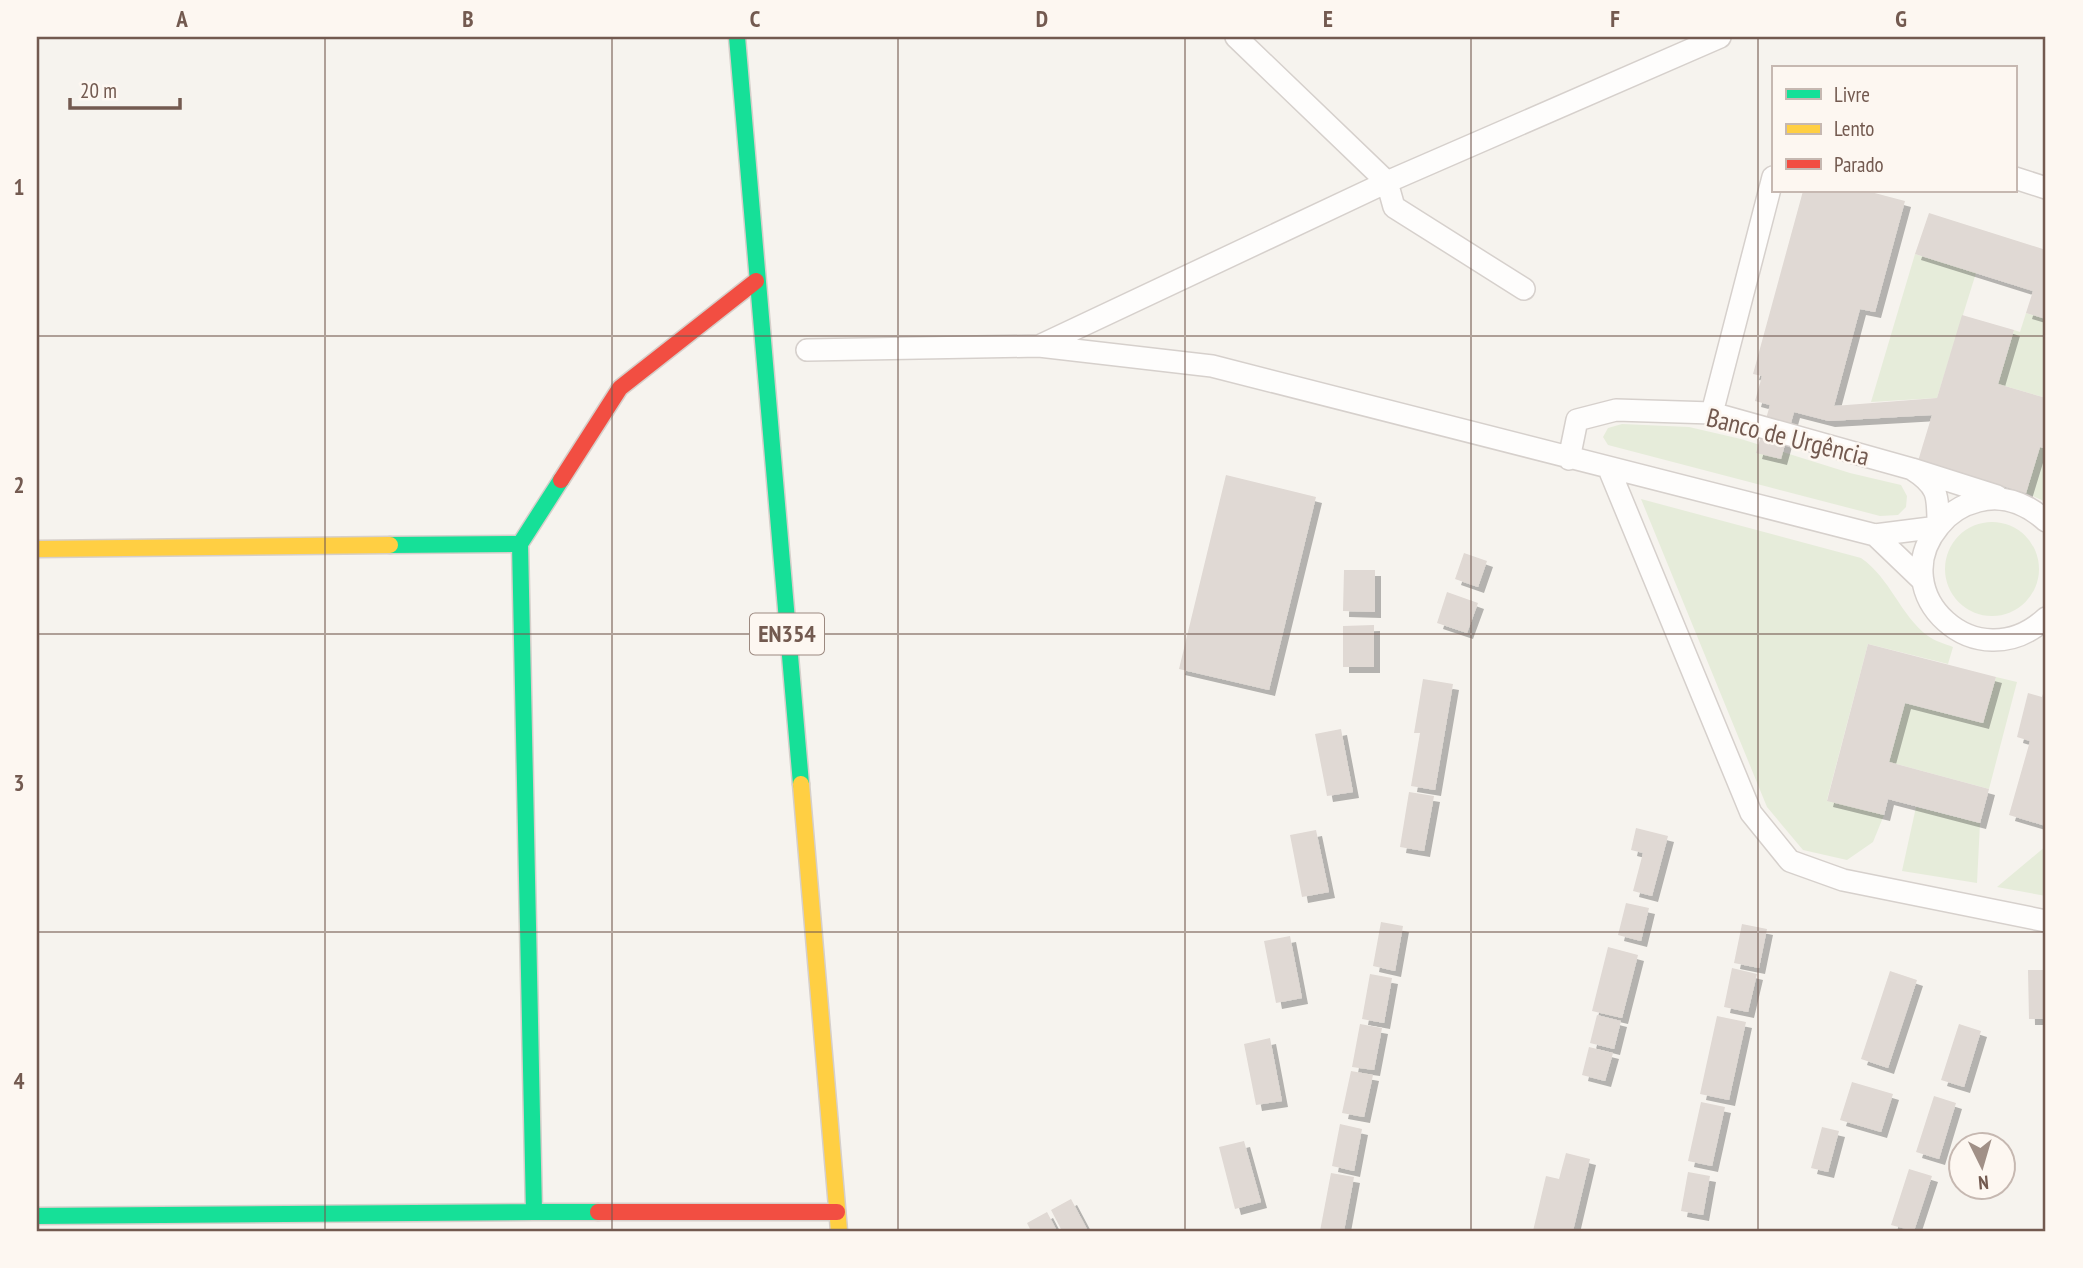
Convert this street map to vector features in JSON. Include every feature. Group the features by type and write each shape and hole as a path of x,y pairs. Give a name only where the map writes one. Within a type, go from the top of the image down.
{"street":[{"name":"EN354","path":"737,37 839,1231"},
{"path":"534,1212 520,544 620,388 757,281"},
{"path":"37,549 520,544"},
{"path":"37,1216 837,1212"}],"lane":[{"path":"1236,37 1387,182 1394,207 1524,289"},
{"path":"1039,346 1387,182 1720,37"},
{"path":"2016,178 2046,188"},
{"path":"1712,414 1772,181"},
{"path":"807,350 1039,346 1212,366 1875,535 1938,527"},
{"name":"Banco de Urgência","path":"1569,459 1577,420 1616,410 1712,414 2013,500 2034,510 2046,521"},
{"path":"1609,469 1751,813 1790,861 1843,880 2046,922"},
{"path":"1912,469 1930,480 1938,501 1938,527"},
{"path":"2013,500 1989,498 1966,504 1946,517 1931,535 1923,558 1923,581 1931,604 1945,622 1965,635 1988,641 2012,639 2034,630 2046,618"},
{"path":"1875,535 1923,581"}],"green space":[{"path":"1915,254 1976,273 1937,398 1871,402"},
{"path":"2026,313 2046,319 2046,398 1998,384 2014,330 2020,332"},
{"path":"1622,424 1689,427 1741,439 1850,473 1901,485 1907,496 1906,507 1898,515 1880,516 1608,445 1603,437 1608,428"},
{"path":"2040,447 2046,449 2046,502 2026,493"},
{"path":"1641,499 1861,558 1880,576 1918,627 1931,638 1953,647 1948,664 1868,644 1827,800 1884,815 1873,842 1847,860 1803,850 1767,807"},
{"path":"1992,522 2010,526 2025,536 2035,551 2039,569 2035,587 2025,602 2010,612 1992,616 1974,612 1959,602 1949,587 1945,569 1949,551 1959,536 1974,526"},
{"path":"1996,677 2017,682 1989,789 1889,762 1905,703 1983,723"},
{"path":"1916,807 1980,823 1977,883 1902,871"},
{"path":"2046,846 2046,896 1997,887"}],"building":[{"path":"1803,192 1871,192 1905,201 1875,312 1860,309 1834,406 1937,398 1962,315 2014,330 1998,384 2046,398 2046,449 2040,447 2026,493 1918,461 1932,415 1829,421 1794,412 1781,459 1756,453 1770,405 1755,401 1762,376 1753,374"},
{"path":"1929,213 2046,250 2046,319 2026,313 2033,291 1915,254"},
{"path":"1226,475 1316,497 1269,690 1179,669"},
{"path":"1464,553 1487,561 1478,587 1455,579"},
{"path":"1344,570 1375,570 1375,612 1343,611"},
{"path":"1447,592 1478,603 1467,633 1437,623"},
{"path":"1374,625 1374,667 1343,667 1343,626"},
{"path":"1868,644 1996,677 1983,723 1905,703 1889,762 1989,789 1980,823 1888,799 1884,815 1827,801"},
{"path":"1423,679 1453,684 1435,790 1411,786 1420,733 1414,733"},
{"path":"2046,684 2046,826 2009,815 2030,741 2017,737 2028,693 2042,697"},
{"path":"1341,729 1353,792 1327,796 1315,734"},
{"path":"1409,792 1434,796 1424,851 1400,847"},
{"path":"1636,828 1668,836 1652,896 1633,891 1643,853 1631,850"},
{"path":"1316,830 1329,892 1302,897 1290,835"},
{"path":"1626,903 1649,908 1641,941 1618,935"},
{"path":"1381,922 1403,926 1395,971 1373,966"},
{"path":"1742,924 1767,929 1759,968 1734,963"},
{"path":"1290,936 1302,998 1276,1003 1264,941"},
{"path":"1608,947 1638,955 1622,1018 1592,1011"},
{"path":"1732,968 1757,974 1748,1012 1724,1007"},
{"path":"2028,970 2046,970 2046,1019 2029,1019"},
{"path":"1890,971 1917,980 1888,1068 1861,1059"},
{"path":"1370,974 1392,978 1384,1023 1362,1019"},
{"path":"1597,1015 1621,1021 1614,1049 1590,1043"},
{"path":"1717,1016 1746,1022 1729,1100 1700,1094"},
{"path":"1360,1024 1382,1028 1374,1070 1352,1067"},
{"path":"1959,1024 1981,1031 1964,1087 1941,1080"},
{"path":"1270,1038 1282,1101 1256,1105 1244,1044"},
{"path":"1589,1047 1613,1053 1605,1081 1582,1075"},
{"path":"1351,1071 1373,1075 1364,1117 1342,1113"},
{"path":"1852,1082 1893,1094 1881,1132 1840,1120"},
{"path":"1934,1096 1956,1103 1939,1159 1916,1152"},
{"path":"1701,1102 1725,1107 1712,1166 1688,1161"},
{"path":"1340,1124 1362,1129 1354,1171 1332,1166"},
{"path":"1822,1127 1839,1131 1828,1172 1811,1168"},
{"path":"1244,1141 1261,1202 1235,1209 1219,1147"},
{"path":"1566,1153 1590,1159 1573,1231 1533,1231 1546,1176 1559,1179"},
{"path":"1909,1169 1932,1176 1914,1231 1891,1225"},
{"path":"1688,1172 1710,1176 1703,1215 1681,1211"},
{"path":"1331,1173 1354,1177 1344,1231 1320,1231"},
{"path":"1071,1199 1088,1231 1062,1231 1051,1210"},
{"path":"1047,1212 1057,1231 1031,1231 1027,1223"}],"traffic: fast":[{"path":"737,37 801,784"},
{"path":"561,480 520,544 534,1212 598,1212"},
{"path":"390,545 520,544"},
{"path":"37,1216 534,1212"}],"traffic: slow":[{"path":"37,549 390,545"},
{"path":"801,784 839,1231"}],"traffic: jam":[{"path":"561,480 620,388 756,281"},
{"path":"598,1212 837,1212"}]}
